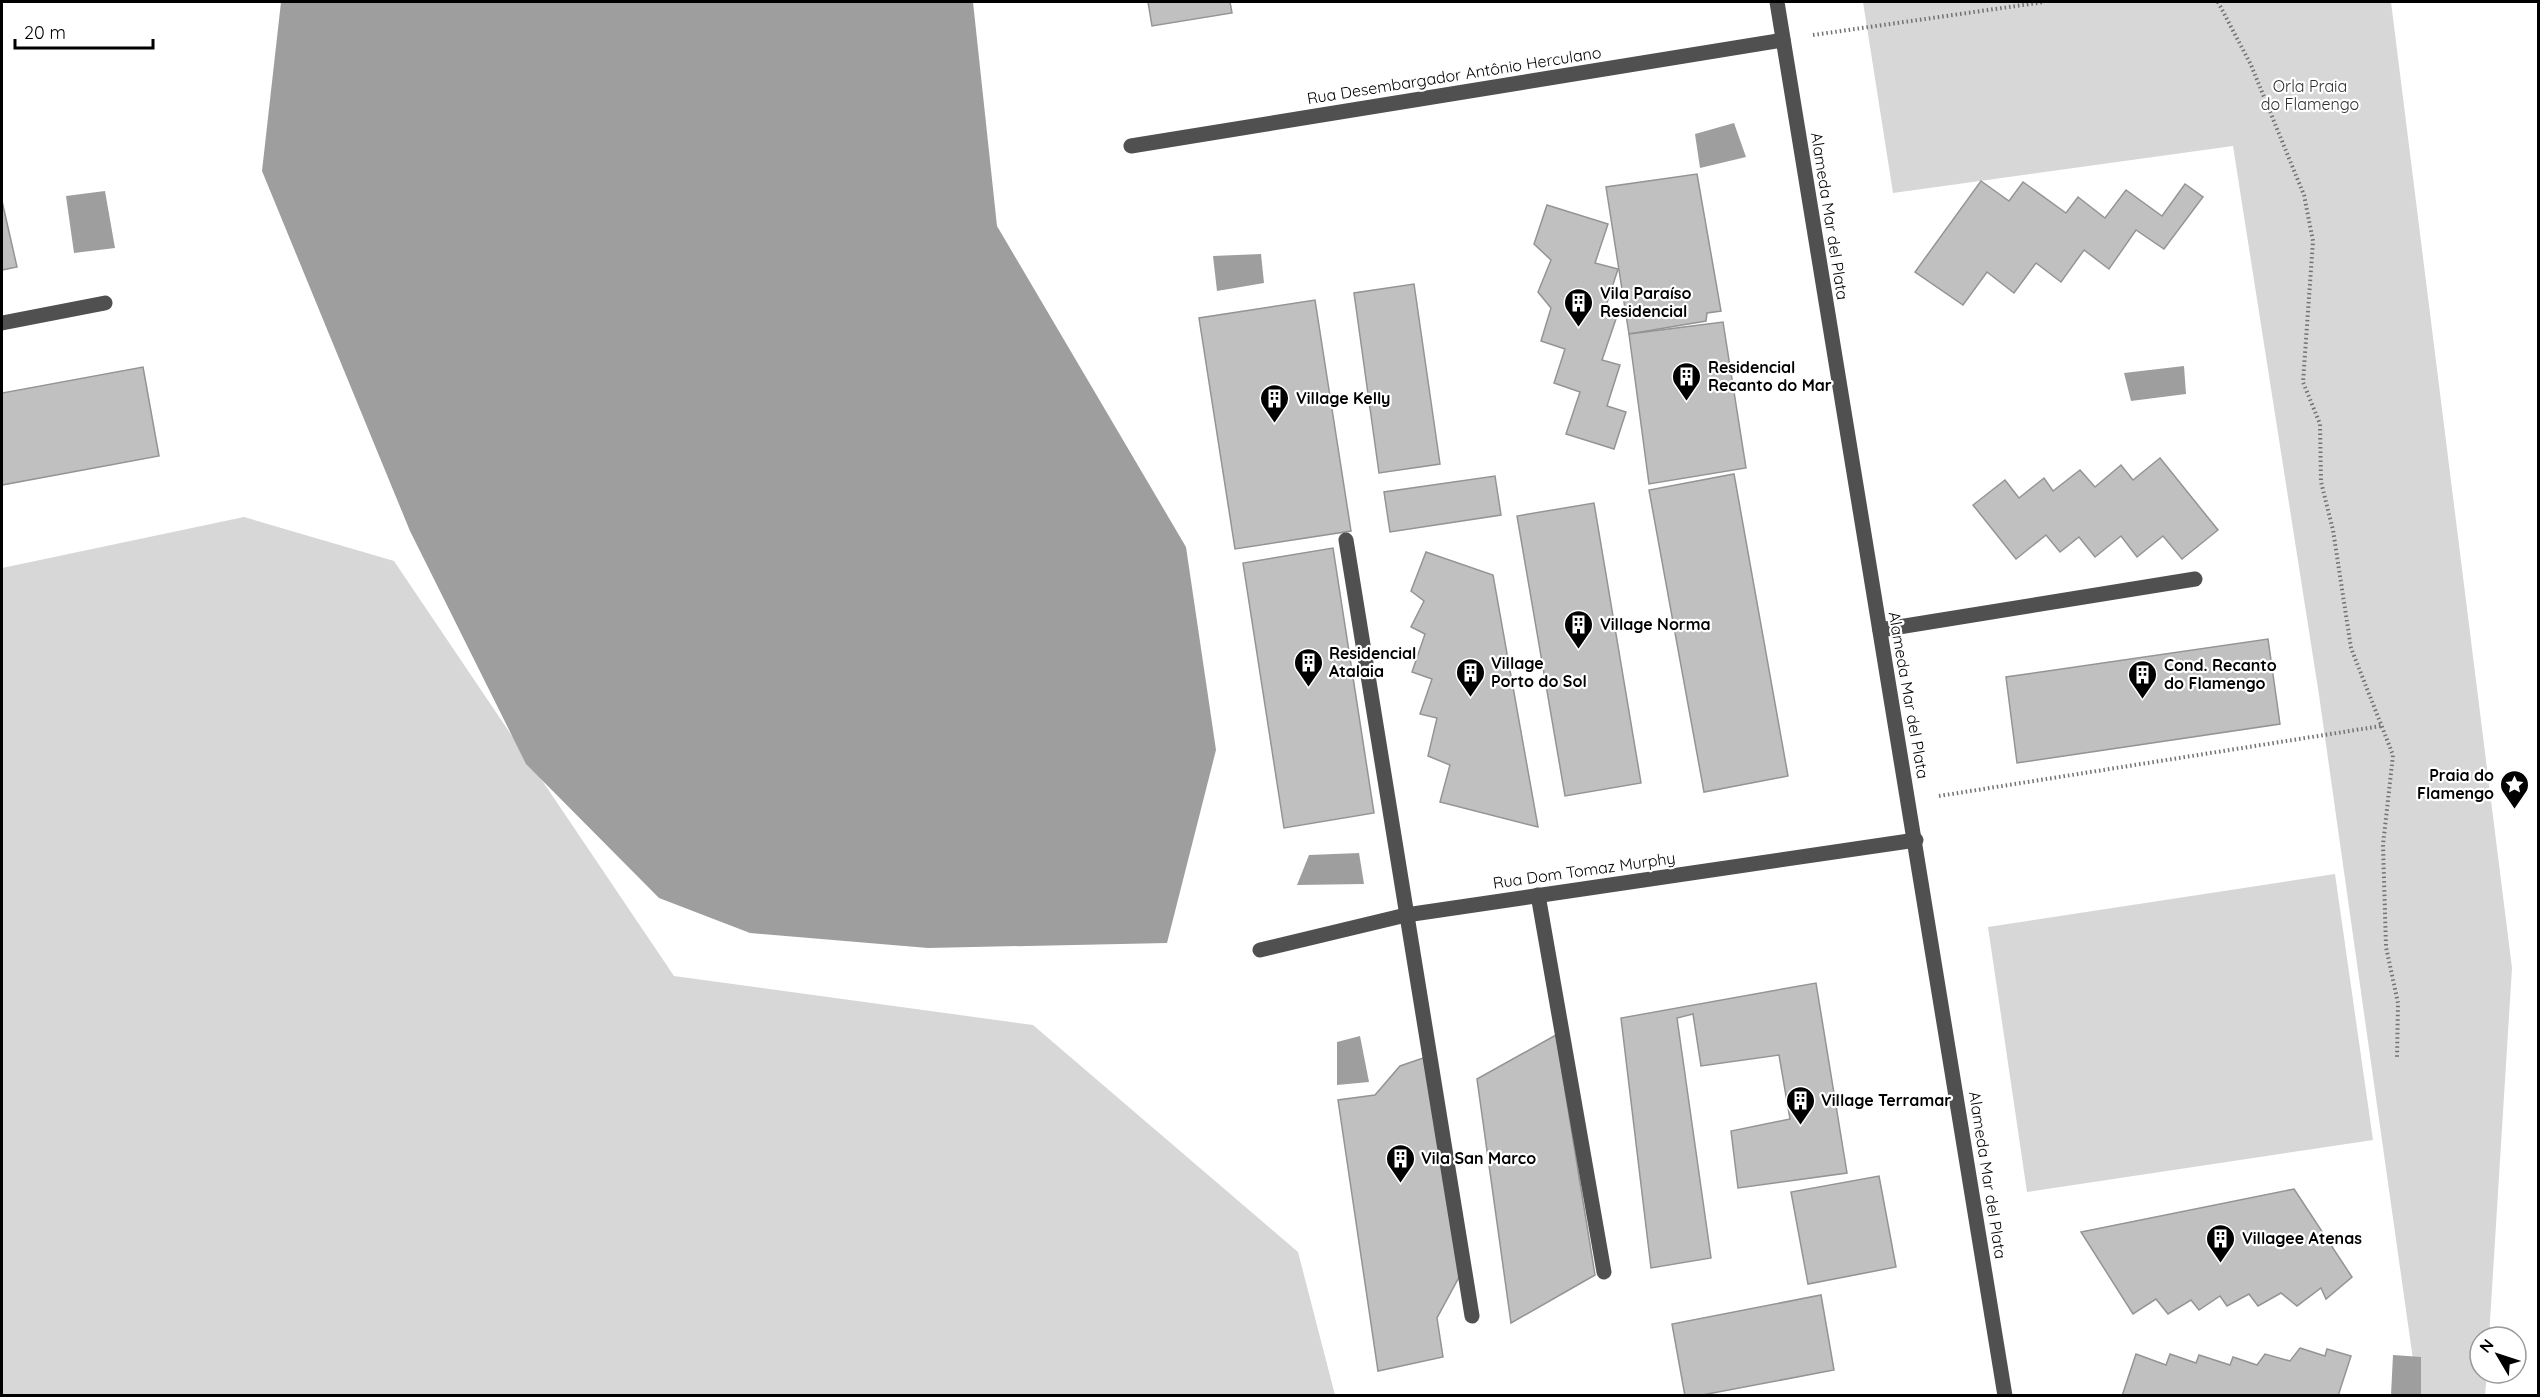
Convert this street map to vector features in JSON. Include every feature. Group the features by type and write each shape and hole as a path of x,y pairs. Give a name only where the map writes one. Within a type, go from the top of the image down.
{"street":[{"name":"Alameda Mar del Plata","path":"1777,2 1916,840 2005,1395"},
{"name":"Rua Desembargador Antônio Herculano","path":"1131,146 1783,40"},
{"path":"2,323 105,303"},
{"path":"1346,540 1472,1316"},
{"path":"1880,630 2195,579"},
{"name":"Rua Dom Tomaz Murphy","path":"1260,950 1406,915 1916,840"},
{"path":"1538,895 1604,1272"}],"path":[{"path":"1783,40 2044,2"},
{"path":"2218,2 2251,65 2304,195 2313,241 2303,382 2320,424 2320,482 2333,530 2351,648 2393,754 2383,845 2386,947 2398,1003 2397,1058"},
{"path":"1909,801 2381,726"}],"green space":[{"name":"Orla Praia do Flamengo","path":"1863,2 2391,2 2512,968 2490,1325 2468,1325 2468,1385 2486,1385 2485,1395 2418,1395 2319,695 2233,146 1893,193"},
{"path":"244,517 394,561 674,976 1033,1025 1298,1252 1335,1395 2,1395 2,568"},
{"path":"2335,874 2373,1140 2027,1192 1988,927"}],"shaded area":[{"path":"281,2 973,2 997,226 1186,547 1216,750 1167,943 928,948 750,933 659,898 526,764 410,531 262,171"},
{"path":"1734,123 1746,157 1700,168 1695,134"},
{"path":"105,191 115,248 74,253 66,196"},
{"path":"1261,254 1264,283 1217,291 1213,256"},
{"path":"2184,366 2186,394 2131,401 2124,373"},
{"path":"1359,853 1364,884 1297,885 1309,855"},
{"path":"1360,1036 1369,1082 1337,1085 1337,1042"},
{"path":"2393,1355 2421,1357 2421,1395 2391,1395"}],"building":[{"path":"1148,2 1230,2 1232,13 1152,26"},
{"name":"Residencial Recanto do Mar","path":"1697,174 1721,311 1707,313 1706,321 1629,334 1606,187"},
{"path":"1981,181 2009,201 2023,182 2066,213 2078,197 2105,218 2126,190 2162,216 2185,184 2203,197 2164,249 2136,230 2109,269 2084,250 2061,282 2036,263 2014,293 1987,272 1963,305 1915,272"},
{"path":"2,201 17,267 2,270"},
{"name":"Vila Paraíso Residencial","path":"1547,205 1608,224 1595,263 1618,269 1605,309 1618,313 1602,360 1620,365 1607,406 1626,412 1614,449 1566,434 1580,392 1554,383 1565,349 1541,341 1551,308 1538,292 1551,260 1534,244"},
{"path":"1414,284 1440,464 1379,473 1354,293"},
{"name":"Village Kelly","path":"1315,300 1351,531 1235,549 1199,318"},
{"name":"Residencial Recanto do Mar","path":"1723,322 1746,468 1649,484 1629,334"},
{"path":"143,367 159,456 2,485 2,393"},
{"path":"2160,458 2218,530 2182,559 2163,536 2137,557 2121,536 2095,557 2079,537 2060,552 2046,535 2016,559 1973,505 2005,480 2019,498 2044,478 2053,491 2080,470 2095,487 2121,465 2133,480"},
{"path":"1734,474 1788,776 1704,792 1649,490"},
{"path":"1495,476 1501,515 1390,532 1384,492"},
{"name":"Village Norma","path":"1594,503 1641,783 1565,796 1517,516"},
{"name":"Residencial Atalaia","path":"1333,548 1374,813 1284,828 1243,563"},
{"name":"Village Porto do Sol","path":"1426,552 1493,575 1538,827 1440,802 1450,765 1428,756 1437,718 1420,714 1432,679 1412,672 1425,634 1411,627 1424,601 1411,591"},
{"name":"Cond. Recanto do Flamengo","path":"2268,639 2280,724 2017,763 2006,677"},
{"name":"Village Terramar","path":"1816,983 1847,1173 1738,1188 1731,1131 1790,1119 1779,1055 1701,1066 1693,1014 1677,1018 1711,1258 1651,1268 1621,1018"},
{"path":"1556,1035 1595,1275 1511,1323 1477,1079"},
{"name":"Vila San Marco","path":"1429,1056 1464,1268 1437,1318 1443,1357 1378,1371 1338,1100 1375,1095 1400,1066"},
{"path":"1879,1176 1896,1267 1808,1284 1791,1192"},
{"name":"Villagee Atenas","path":"2294,1189 2352,1277 2326,1299 2321,1288 2297,1306 2281,1293 2258,1306 2249,1294 2227,1306 2220,1296 2199,1310 2191,1300 2168,1314 2156,1299 2133,1314 2081,1232"},
{"path":"1821,1295 1834,1370 1697,1396 1685,1396 1672,1324"},
{"path":"2300,1348 2325,1356 2327,1349 2351,1356 2338,1396 2122,1396 2136,1354 2166,1365 2170,1354 2196,1363 2199,1355 2230,1365 2233,1357 2257,1365 2265,1354 2290,1361"}],"place":[{"name":"Vila Paraíso Residencial","path":"1579,328"},
{"name":"Residencial Recanto do Mar","path":"1687,402"},
{"name":"Village Kelly","path":"1275,424"},
{"name":"Village Norma","path":"1579,650"},
{"name":"Residencial Atalaia","path":"1308,688"},
{"name":"Village Porto do Sol","path":"1470,698"},
{"name":"Cond. Recanto do Flamengo","path":"2143,700"},
{"name":"Praia do Flamengo","path":"2515,810"},
{"name":"Village Terramar","path":"1800,1126"},
{"name":"Vila San Marco","path":"1400,1184"},
{"name":"Villagee Atenas","path":"2221,1264"}]}
